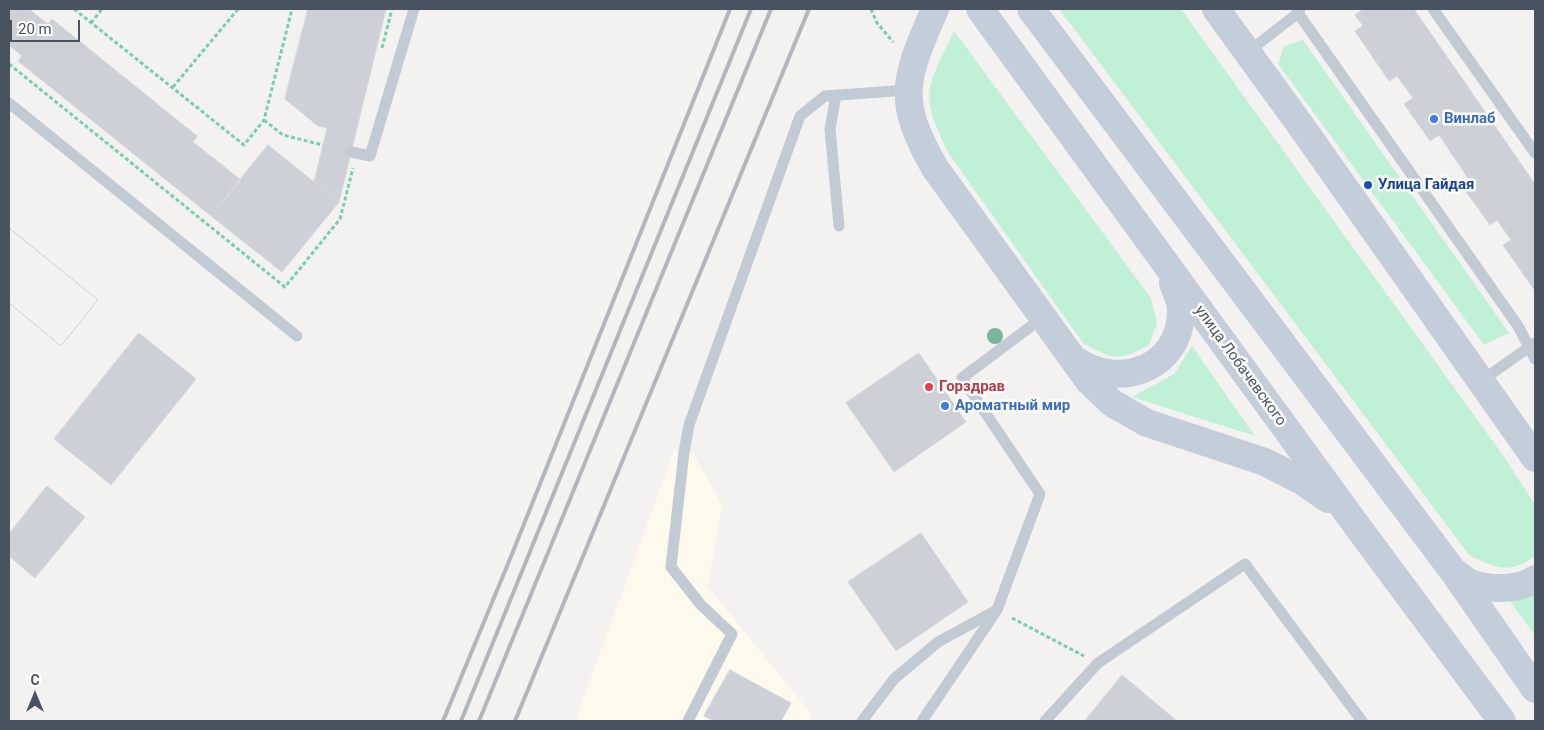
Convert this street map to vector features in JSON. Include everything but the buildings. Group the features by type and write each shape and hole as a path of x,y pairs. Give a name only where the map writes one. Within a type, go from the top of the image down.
{"main road":[{"path":"934,9 912,66 908,90 910,112 917,136 935,168 1068,354 1090,381 1112,403 1147,423 1265,462 1302,481 1332,502 1360,530"},
{"name":"улица Лобачевского","path":"980,9 1170,272 1502,721"},
{"path":"1031,9 1453,572 1535,689"},
{"path":"1216,9 1535,458"},
{"path":"1068,354 1091,370 1116,376 1143,370 1165,355 1177,338 1182,311 1170,272"},
{"path":"1453,572 1472,584 1500,588 1527,584 1535,579"}],"lane":[{"path":"351,152 370,156 414,9"},
{"path":"1433,9 1535,153"},
{"path":"1248,52 1299,11 1532,346 1535,359"},
{"path":"688,721 732,634 701,605 671,567 684,452 689,425 800,116 825,96 908,90"},
{"path":"836,95 830,129 839,226"},
{"path":"9,103 297,336"},
{"path":"922,721 996,610 1040,494 962,378 1030,327"},
{"path":"1481,381 1532,346"},
{"path":"1045,721 1098,663 1245,564 1362,721"},
{"path":"862,721 894,679 938,642 996,610"}],"path":[{"path":"74,9 244,145 264,120 292,9"},
{"path":"91,23 102,9"},
{"path":"173,88 238,9"},
{"path":"872,9 877,23 892,43"},
{"path":"9,64 285,287 340,219"},
{"path":"264,120 283,135 323,145"},
{"path":"996,610 1098,663"}],"shaded area":[{"path":"674,451 693,453 722,505 708,587 812,715 808,721 575,721"}],"green space":[{"path":"1059,9 1181,9 1505,458 1535,505 1535,556 1518,566 1502,568 1469,555"},
{"path":"954,31 1151,298 1157,324 1149,345 1130,354 1116,357 1109,356 1083,343 949,154 933,118 930,92 937,66"},
{"path":"1303,40 1509,333 1484,345 1278,64 1284,46"},
{"path":"1192,346 1255,436 1132,397 1174,374"},
{"path":"1535,592 1535,636 1507,597"}],"railway":[{"path":"443,721 510,559 730,9"},
{"path":"461,721 751,9"},
{"path":"479,721 771,9"},
{"path":"515,721 809,9"}],"place":[{"name":"Винлаб","path":"1434,119"},
{"name":"Улица Гайдая","path":"1368,185"},
{"name":"Горздрав","path":"929,387"},
{"name":"Ароматный мир","path":"945,406"}]}
